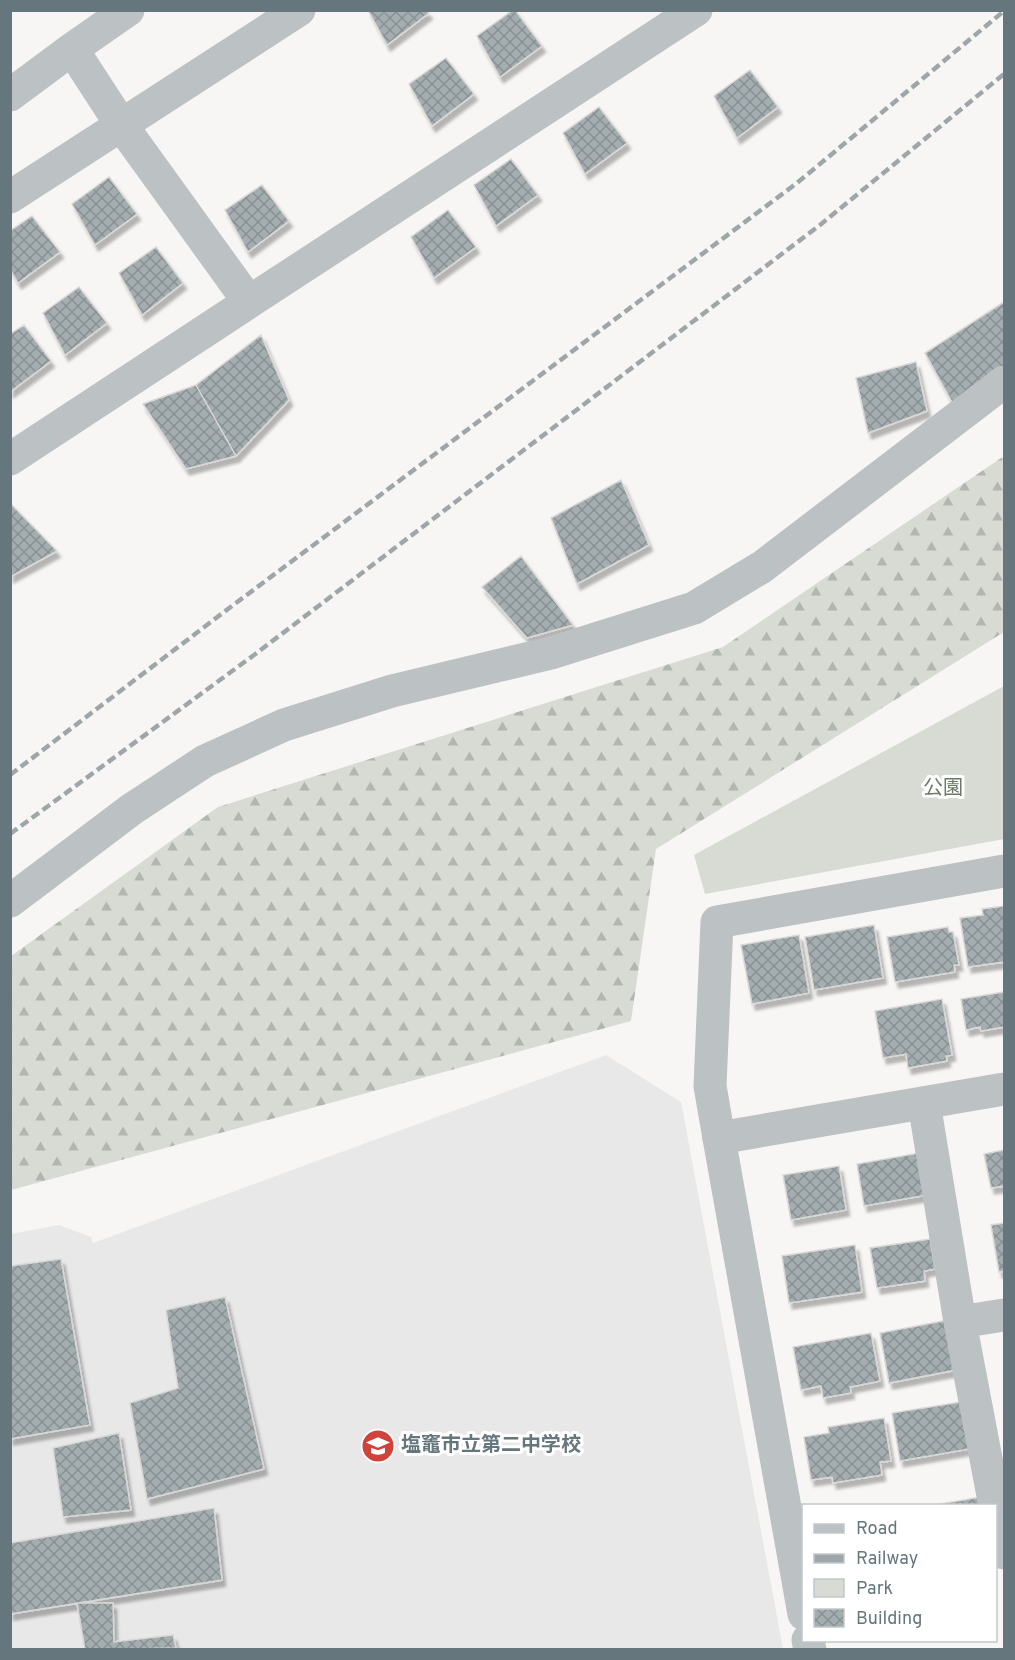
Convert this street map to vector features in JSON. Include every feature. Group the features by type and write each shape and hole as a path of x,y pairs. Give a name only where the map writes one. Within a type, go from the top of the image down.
{"street":[{"path":"10,95 128,10"},
{"path":"10,197 299,10"},
{"path":"10,459 696,10"},
{"path":"72,49 122,126 249,302"},
{"path":"10,901 132,809 205,761 284,724 392,691 551,653 694,608 762,567 1005,382"},
{"path":"802,1603 710,1086 717,922 1005,870"},
{"path":"719,1138 1005,1089"},
{"path":"924,1103 960,1322 996,1504"},
{"path":"960,1322 1005,1315"},
{"path":"997,1510 1000,1525"}],"shaded area":[{"name":"塩竈市立第二中学校","path":"606,1055 681,1102 783,1649 11,1650 11,1234 59,1225 91,1237 93,1243"}],"green space":[{"path":"1004,456 1004,632 656,849 631,1021 11,1190 11,956 218,807 723,647"},
{"name":"公園","path":"1004,686 1004,839 705,894 694,855"}],"building":[{"path":"368,10 426,10 429,13 387,45"},
{"path":"513,10 542,46 500,77 477,36"},
{"path":"446,58 474,94 432,126 409,84"},
{"path":"750,70 778,107 737,138 714,96"},
{"path":"599,107 627,143 585,174 563,133"},
{"path":"511,159 538,195 496,226 474,185"},
{"path":"109,177 137,214 95,245 72,204"},
{"path":"262,185 289,221 248,252 225,210"},
{"path":"448,210 476,247 434,278 411,237"},
{"path":"32,216 60,252 18,283 10,269 10,231"},
{"path":"156,247 183,283 142,315 119,273"},
{"path":"79,287 107,323 65,355 43,313"},
{"path":"1004,302 1004,366 953,404 925,353"},
{"path":"24,325 51,361 10,392 10,334"},
{"path":"261,335 289,400 236,456 196,385"},
{"path":"916,362 927,411 868,433 856,378"},
{"path":"196,385 236,456 186,469 143,404"},
{"path":"621,480 649,545 577,584 551,518"},
{"path":"10,503 57,551 10,577"},
{"path":"521,556 573,625 527,638 482,587"},
{"path":"1004,906 1004,962 968,967 960,918 983,915 982,909"},
{"path":"874,925 883,978 814,990 805,937"},
{"path":"948,927 949,932 953,932 959,965 954,965 955,972 895,982 887,937"},
{"path":"799,935 809,993 752,1004 741,945"},
{"path":"1004,992 1004,1027 981,1031 980,1027 966,1030 961,999"},
{"path":"942,999 952,1055 946,1056 947,1061 908,1068 906,1054 883,1058 875,1011"},
{"path":"1004,1150 1004,1186 991,1188 984,1154"},
{"path":"925,1152 933,1194 864,1206 857,1164"},
{"path":"839,1166 846,1210 791,1220 783,1175"},
{"path":"1004,1223 1004,1271 999,1272 991,1225"},
{"path":"930,1239 935,1269 924,1271 925,1281 877,1288 870,1248"},
{"path":"855,1245 862,1292 789,1303 782,1256"},
{"path":"61,1259 90,1425 10,1439 10,1266"},
{"path":"225,1297 264,1469 147,1499 130,1403 178,1388 166,1310"},
{"path":"959,1318 956,1370 889,1383 880,1333"},
{"path":"871,1333 880,1381 850,1387 851,1393 823,1398 821,1386 801,1390 793,1347"},
{"path":"973,1400 981,1447 900,1461 892,1413"},
{"path":"884,1418 891,1461 880,1462 882,1475 833,1483 832,1477 811,1480 804,1437 829,1433 828,1427"},
{"path":"119,1433 131,1510 63,1517 53,1448"},
{"path":"981,1497 983,1504 940,1504"},
{"path":"214,1508 222,1580 10,1614 10,1543"},
{"path":"77,1603 113,1603 114,1642 173,1635 176,1648 85,1650"}],"railway":[{"path":"10,775 797,183 1004,11"},
{"path":"10,834 254,655 820,225 1004,74"}],"place":[{"name":"塩竈市立第二中学校","path":"378,1446"}]}
